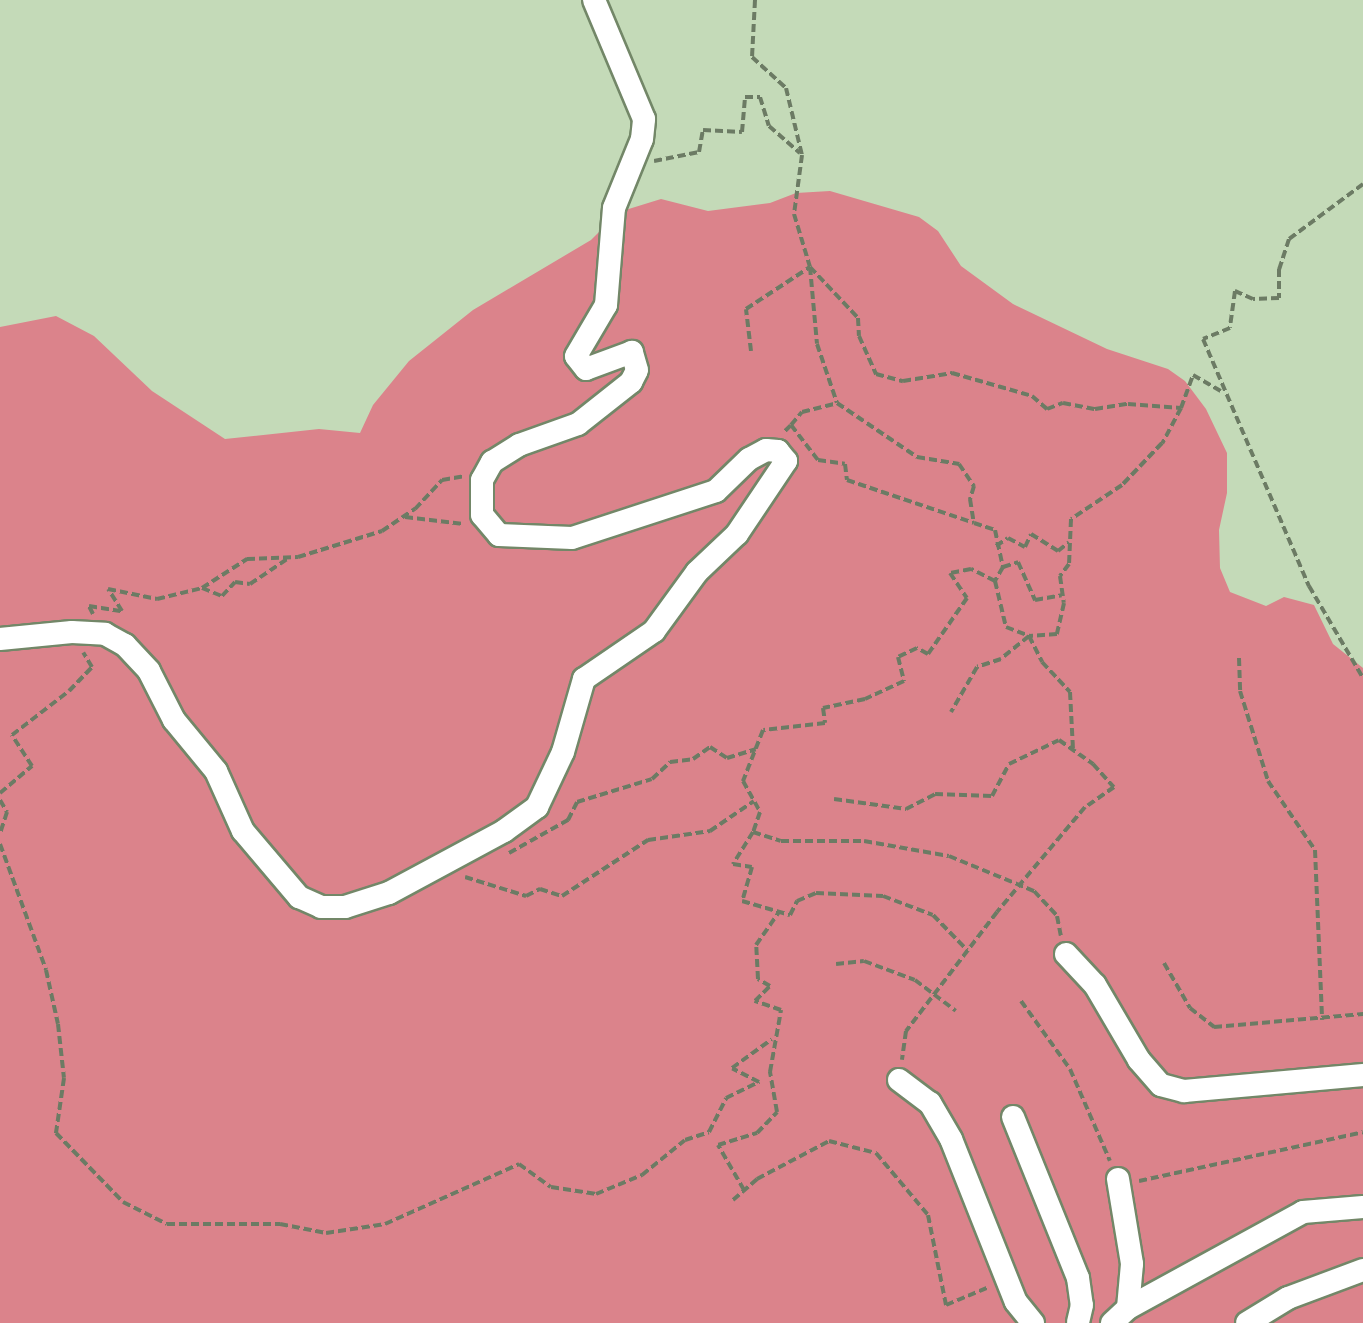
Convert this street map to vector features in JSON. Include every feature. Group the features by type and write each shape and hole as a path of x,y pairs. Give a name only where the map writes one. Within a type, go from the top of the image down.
{"street":[{"path":"0,639 72,632 105,634 125,645 149,671 174,720 216,771 243,831 299,897 321,907 369,901 431,866 504,831 537,807 563,752 584,679 654,631 697,572 737,534 786,461 778,451 766,450 749,459 716,491 572,538 499,535 488,526 479,501 486,472 492,462 519,445 578,424 631,382 637,370 632,352 586,369 576,356 606,305 614,208 642,139 644,119 594,0"},
{"path":"1066,954 1095,985 1139,1060 1161,1085 1184,1091 1363,1075"},
{"path":"899,1080 930,1103 951,1139 1016,1302 1033,1323"},
{"path":"1013,1117 1078,1278 1082,1305 1078,1323"},
{"path":"1118,1179 1132,1264 1120,1315"},
{"path":"1120,1315 1303,1212 1363,1207"},
{"path":"1247,1323 1288,1298 1363,1270"}],"path":[{"path":"755,0 752,57 786,88 802,155 794,214 810,267 817,344 837,403 917,457 959,464 974,486 970,499 974,523"},
{"path":"642,139 655,162 699,152 703,130 742,132 745,97 760,97 769,126 802,155"},
{"path":"1363,184 1289,239 1279,269 1279,298 1253,299 1235,291 1230,328 1203,339 1221,375 1221,392 1309,586 1363,678"},
{"path":"751,351 746,309 810,267"},
{"path":"810,267 858,318 859,336 876,374 903,381 952,373 1032,396 1047,409 1063,403 1095,409 1128,404 1181,408"},
{"path":"1063,595 1035,600 1018,562 1003,567 995,581 1006,627 1029,636 1057,634 1063,595 1060,576 1069,564 1071,519 1122,485 1162,443 1181,408 1193,375 1221,392"},
{"path":"766,450 802,412 837,403"},
{"path":"791,425 818,460 845,464 847,480 995,530 996,546 1003,567"},
{"path":"105,634 89,606 122,611 108,589 157,599 202,588 247,559 288,557 382,531 403,517 442,480 486,472"},
{"path":"403,517 488,526"},
{"path":"996,546 1008,538 1025,547 1031,534 1058,551 1069,541"},
{"path":"202,588 222,596 235,582 250,584 288,557"},
{"path":"967,950 933,915 883,896 816,893 797,901 790,915 742,901 752,867 733,864 753,832 760,812 743,781 763,730 825,723 823,708 865,699 904,681 898,657 917,648 928,654 967,598 950,573 971,569 995,581"},
{"path":"0,793 32,766 12,735 69,691 92,667 72,632"},
{"path":"951,712 977,667 1001,659 1029,636"},
{"path":"1029,636 1042,662 1070,692 1073,750"},
{"path":"1239,658 1240,691 1268,781 1315,850 1322,1020"},
{"path":"834,799 906,809 935,794 992,796 1009,764 1059,740 1114,787 1085,807 967,950 906,1031 899,1080"},
{"path":"498,853 512,853 568,820 577,802 652,779 670,762 693,759 710,747 727,758 756,749"},
{"path":"0,800 7,812 0,834"},
{"path":"431,866 526,896 540,889 562,896 648,840 710,831 754,801"},
{"path":"753,832 781,841 864,841 949,856 1034,891 1057,916 1066,954"},
{"path":"0,844 46,970 58,1024 64,1078 56,1133 123,1202 167,1224 280,1224 326,1233 385,1224 519,1164 551,1187 596,1194 642,1175 685,1140 709,1132 726,1098 759,1082 732,1068 772,1039"},
{"path":"744,1190 718,1145 757,1133 777,1112 770,1072 772,1039 781,1010 755,1001 770,986 758,979 756,945 779,912"},
{"path":"836,964 864,961 915,980 956,1011"},
{"path":"1164,963 1190,1008 1214,1027 1322,1020 1363,1014"},
{"path":"1021,1001 1070,1069 1118,1179 1133,1182 1363,1132"},
{"path":"733,1200 744,1190 829,1141 876,1153 928,1215 946,1305 1007,1279"}],"shaded area":[{"path":"830,191 919,217 938,231 961,266 1013,304 1107,349 1168,369 1185,381 1206,409 1227,453 1227,493 1219,530 1220,568 1230,592 1266,606 1284,597 1314,605 1333,644 1363,668 1363,1323 0,1323 0,327 56,316 94,336 152,391 225,439 319,429 360,433 373,405 409,361 473,310 591,240 619,212 661,199 708,211 770,203 796,193"}]}
